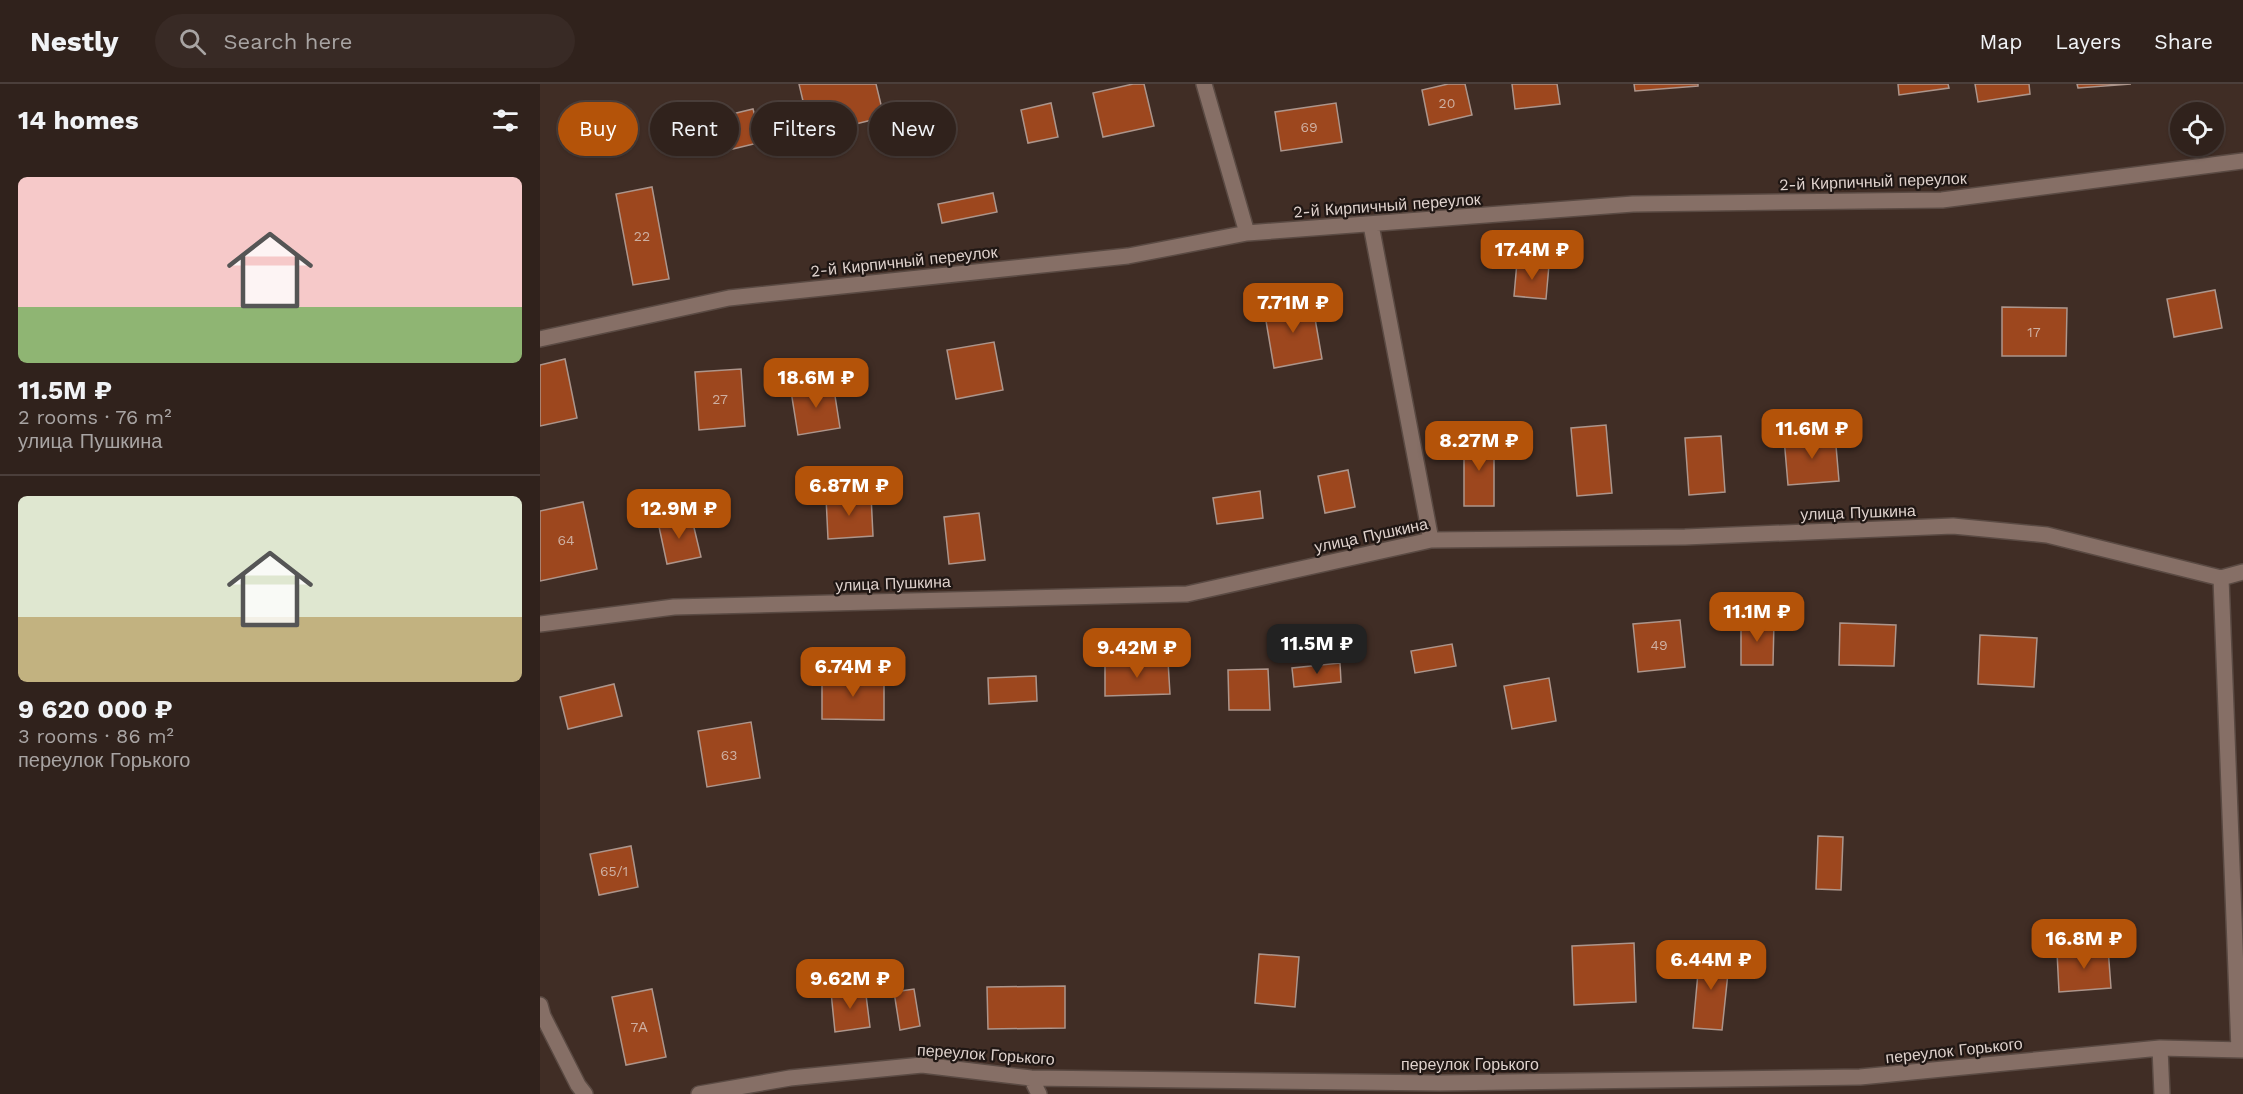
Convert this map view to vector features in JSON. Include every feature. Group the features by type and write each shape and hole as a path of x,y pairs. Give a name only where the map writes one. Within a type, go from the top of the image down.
{"street":[{"path":"1204,84 1247,233"},
{"name":"2-й Кирпичный переулок","path":"540,339 729,298 1128,256 1247,233 1633,204 1942,200 2243,160"},
{"path":"1371,225 1431,540"},
{"name":"улица Пушкина","path":"540,624 674,607 1187,594 1431,540 1685,537 1953,526 2047,535 2221,578 2243,572"},
{"path":"2221,578 2241,1050"},
{"path":"540,1005 548,1026 578,1085 585,1094"},
{"path":"2160,1048 2162,1094"},
{"name":"переулок Горького","path":"699,1094 790,1078 922,1065 1031,1078 1440,1083 1860,1077 2160,1048 2241,1050"},
{"path":"1031,1078 1039,1094"}],"building":[{"path":"799,84 876,84 880,102 869,102 869,121 857,124 857,102 803,102"},
{"path":"1133,84 1144,84 1154,126 1103,137 1093,93"},
{"path":"1448,84 1465,84 1472,115 1429,125 1422,90"},
{"path":"1512,84 1557,84 1560,104 1515,109"},
{"path":"1634,84 1698,84 1698,86 1635,91"},
{"path":"1898,84 1948,84 1949,88 1899,95"},
{"path":"1975,84 2029,84 2030,94 1978,102"},
{"path":"2077,84 2131,84 2078,88"},
{"path":"1051,103 1058,137 1028,143 1021,110"},
{"path":"1336,103 1342,142 1281,151 1275,112"},
{"path":"751,109 751,145 739,148 739,112"},
{"path":"652,187 669,279 633,285 616,194"},
{"path":"993,193 997,212 942,223 938,204"},
{"path":"1517,262 1549,265 1546,299 1514,296"},
{"path":"2215,290 2222,328 2174,337 2167,299"},
{"path":"1312,301 1322,359 1274,368 1264,309"},
{"path":"2002,307 2067,308 2066,356 2002,356"},
{"path":"994,342 1003,390 956,399 947,350"},
{"path":"565,359 577,418 540,426 540,365"},
{"path":"741,369 745,426 699,430 695,372"},
{"path":"833,383 840,428 798,435 791,391"},
{"path":"1606,425 1612,493 1577,496 1571,428"},
{"path":"1835,434 1839,481 1788,485 1784,438"},
{"path":"1721,436 1725,492 1689,495 1685,438"},
{"path":"1464,439 1494,439 1494,506 1464,506"},
{"path":"1348,470 1355,507 1325,513 1318,476"},
{"path":"1260,491 1263,518 1217,524 1213,498"},
{"path":"871,495 873,536 828,539 826,497"},
{"path":"583,502 597,569 540,581 540,511"},
{"path":"979,513 985,560 949,564 944,517"},
{"path":"691,515 701,557 667,564 658,522"},
{"path":"1680,620 1685,667 1638,672 1633,624"},
{"path":"1741,620 1774,621 1773,665 1741,665"},
{"path":"1840,623 1896,625 1894,666 1839,665"},
{"path":"1980,635 2037,638 2034,687 1978,684"},
{"path":"1452,644 1456,666 1415,673 1411,651"},
{"path":"1168,661 1170,694 1105,696 1105,663"},
{"path":"1340,663 1341,682 1294,687 1292,668"},
{"path":"1268,669 1270,710 1229,710 1228,670"},
{"path":"1036,676 1037,701 989,704 988,678"},
{"path":"822,677 884,677 884,720 822,719"},
{"path":"1549,678 1556,721 1512,729 1504,686"},
{"path":"614,684 622,716 568,729 560,697"},
{"path":"751,722 760,778 707,787 698,731"},
{"path":"1818,836 1843,837 1841,890 1816,889"},
{"path":"631,846 638,887 599,895 590,854"},
{"path":"1634,943 1636,1002 1574,1005 1572,946"},
{"path":"2108,948 2111,988 2059,992 2057,952"},
{"path":"1700,951 1730,954 1722,1030 1693,1028"},
{"path":"1259,954 1299,957 1295,1007 1255,1003"},
{"path":"1065,986 1065,1028 988,1029 987,987"},
{"path":"865,987 870,1027 835,1032 831,992"},
{"path":"652,989 666,1057 626,1065 612,997"},
{"path":"914,989 920,1026 900,1030 894,992"}]}
